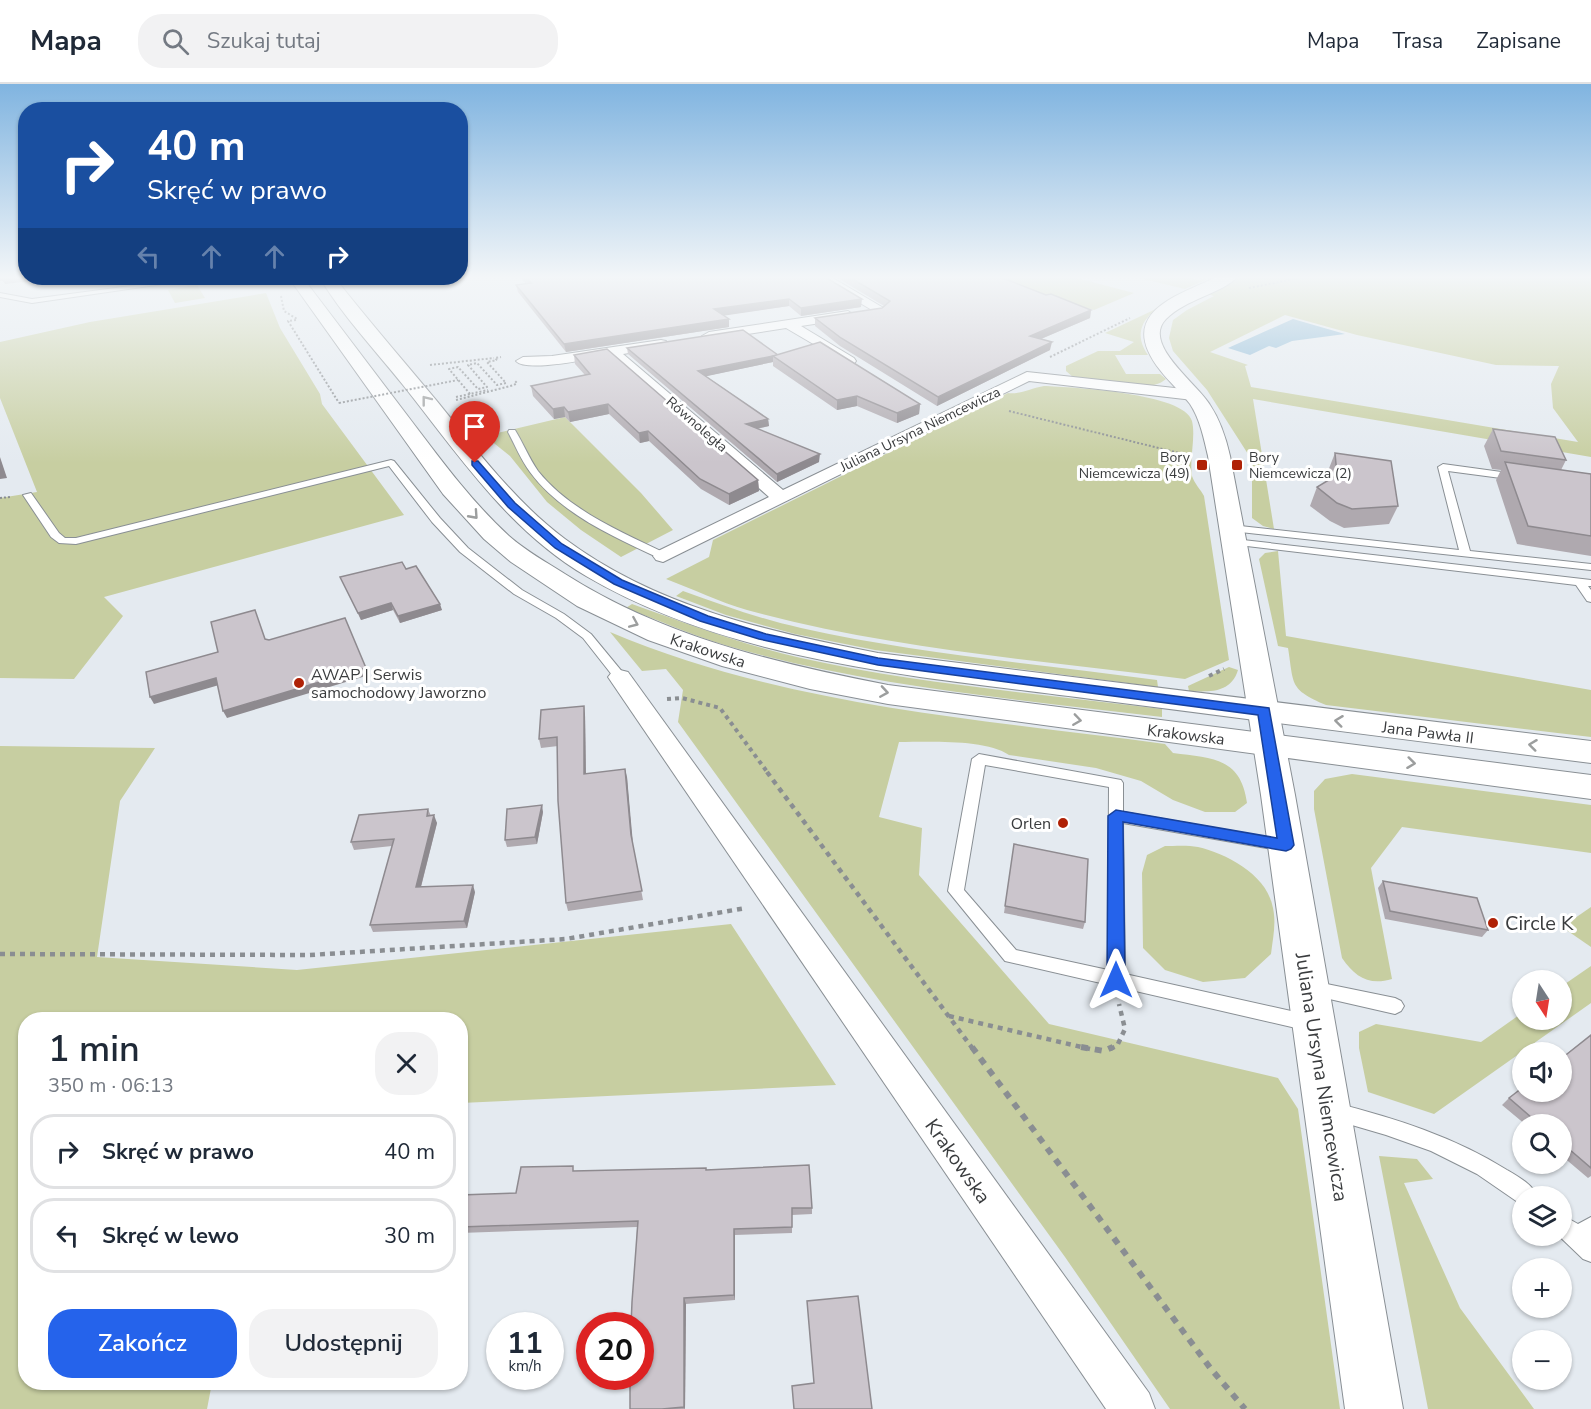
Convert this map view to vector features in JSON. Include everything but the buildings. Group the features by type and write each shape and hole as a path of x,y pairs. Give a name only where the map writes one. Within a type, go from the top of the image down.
{"main road":[{"name":"Krakowska","path":"331,339 451,489 480,521 518,556 559,584 618,616 660,634 714,652 827,682 948,702 1267,728"},
{"name":"Krakowska","path":"374,339 512,505 559,546 618,582 640,592 743,631 844,655 962,673 1267,728"},
{"name":"Juliana Ursyna Niemcewicza","path":"1152,339 1158,355 1193,395 1213,431 1267,728 1374,1409"},
{"name":"Jana Pawła II","path":"1267,728 1591,752"},
{"name":"Jana Pawła II","path":"1267,728 1591,787"}],"street":[{"path":"812,339 863,370"},
{"path":"523,361 552,360 671,342"},
{"name":"Równoległa","path":"612,351 781,498"},
{"name":"Juliana Ursyna Niemcewicza","path":"663,556 1027,376 1193,395"},
{"path":"924,407 942,418"},
{"name":"Krakowska","path":"628,689 1133,1409"}],"lane":[{"path":"512,432 536,474 558,495 594,520 663,556"},
{"path":"28,495 55,535 63,541 76,541 391,463 436,520 464,550 518,592 560,616 587,636 628,689"},
{"path":"1465,553 1443,467 1523,478"},
{"path":"1232,535 1465,553 1591,567"},
{"path":"1232,535 1586,582 1591,599"},
{"path":"1116,980 1116,783 979,759 956,891 1011,956 1116,980 1311,1006 1395,1006"},
{"path":"1116,816 1286,845"},
{"path":"1327,1110 1365,1119 1434,1143 1514,1186"}],"path":[{"path":"299,339 339,403 458,380"},
{"path":"423,366 495,358"},
{"path":"470,394 449,369 458,367 478,389 487,387 468,365 477,363 497,385 506,383 487,362 497,360 501,366"},
{"path":"459,396 514,385 517,382 511,377"},
{"path":"449,401 488,393 488,390"},
{"path":"975,401 1177,454 1193,456"},
{"path":"628,689 682,698 720,708 1211,1369 1245,1409"},
{"path":"0,954 310,955 566,939 746,908 775,899"},
{"path":"948,1015 975,1024 1104,1051 1117,1046 1125,1029 1116,980"}],"green space":[{"path":"14,339 287,339 320,394 322,404 404,515 104,597 123,616 74,679 0,678 0,498 37,492 0,398 0,342"},
{"path":"1124,339 1142,339 1148,355 1115,355 1126,374 1160,374 1166,379 1158,384 1147,386 1121,385 1073,377 1066,371 1066,366 1098,351 1120,351 1134,342"},
{"path":"1169,339 1237,339 1210,352 1248,365 1245,366 1251,387 1578,442 1553,408 1551,384 1559,366 1496,365 1375,339 1591,339 1591,457 1253,399 1274,529 1263,526 1252,518 1252,469 1248,454 1207,390 1173,351"},
{"path":"1044,386 1101,390 1149,398 1185,411 1192,421 1192,476 1204,496 1229,660 1185,679 964,652 854,635 800,623 737,607 666,579 709,557 713,540 1008,393"},
{"path":"565,417 641,493 673,530 621,557 581,530 547,502 510,456 485,436"},
{"path":"1278,551 1286,636 1591,690 1591,737 1326,705 1305,695 1295,684 1288,648 1278,646 1259,559 1265,553"},
{"path":"683,591 771,620 845,637 934,652 1157,680 1158,687 875,650 795,634 726,615 676,596"},
{"path":"632,604 737,640 801,658 935,682 1162,709 1162,717 943,690 835,672 715,642 626,608"},
{"path":"610,632 676,657 744,677 813,693 954,717 1165,744 1173,753 1212,759 1231,768 1244,788 1247,803 1235,812 1205,812 1173,800 1141,781 1096,768 1009,755 986,746 972,744 899,742 879,817 922,828 919,875 1049,1024 1278,1078 1298,1109 1340,1409 1170,1409 1065,1257 678,722 683,690 666,669 642,671"},
{"path":"1229,667 1238,670 1235,678 1225,687 1212,691 1189,691 1188,686"},
{"path":"0,746 155,748 120,801 97,957 297,970 731,924 836,1085 468,1103 468,1012 18,1012 18,1390 211,1390 207,1409 0,1409"},
{"path":"1352,774 1591,805 1591,853 1402,827 1371,868 1392,979 1376,981 1363,978 1357,975 1342,958 1314,809 1314,791 1325,779"},
{"path":"1165,846 1194,846 1220,854 1253,874 1268,893 1274,917 1271,954 1245,978 1203,982 1165,970 1143,948 1142,873 1147,855"},
{"path":"1591,907 1591,947 1562,927"},
{"path":"1591,966 1591,1003 1572,1016 1572,979"},
{"path":"1512,1020 1512,1030 1553,1030 1536,1042 1512,1042 1512,1059 1434,1114 1368,1092 1359,1048 1359,1032 1376,1024 1481,1042"},
{"path":"1379,1156 1417,1159 1433,1179 1404,1183 1460,1308 1512,1379 1512,1390 1520,1390 1534,1409 1428,1409"}],"water":[{"path":"1249,339 1308,339 1292,341 1276,348 1269,346 1250,355 1228,348"}],"place":[{"name":"Bory Niemcewicza (49)","path":"1202,465"},
{"name":"Bory Niemcewicza (2)","path":"1237,465"},
{"name":"AWAP | Serwis samochodowy Jaworzno","path":"299,683"},
{"name":"Orlen","path":"1063,823"},
{"name":"Circle K","path":"1493,923"}],"route":[{"path":"475,463 524,517 559,546 588,565 664,603 763,637 878,662 1264,711 1286,845 1116,816 1116,980"}]}
